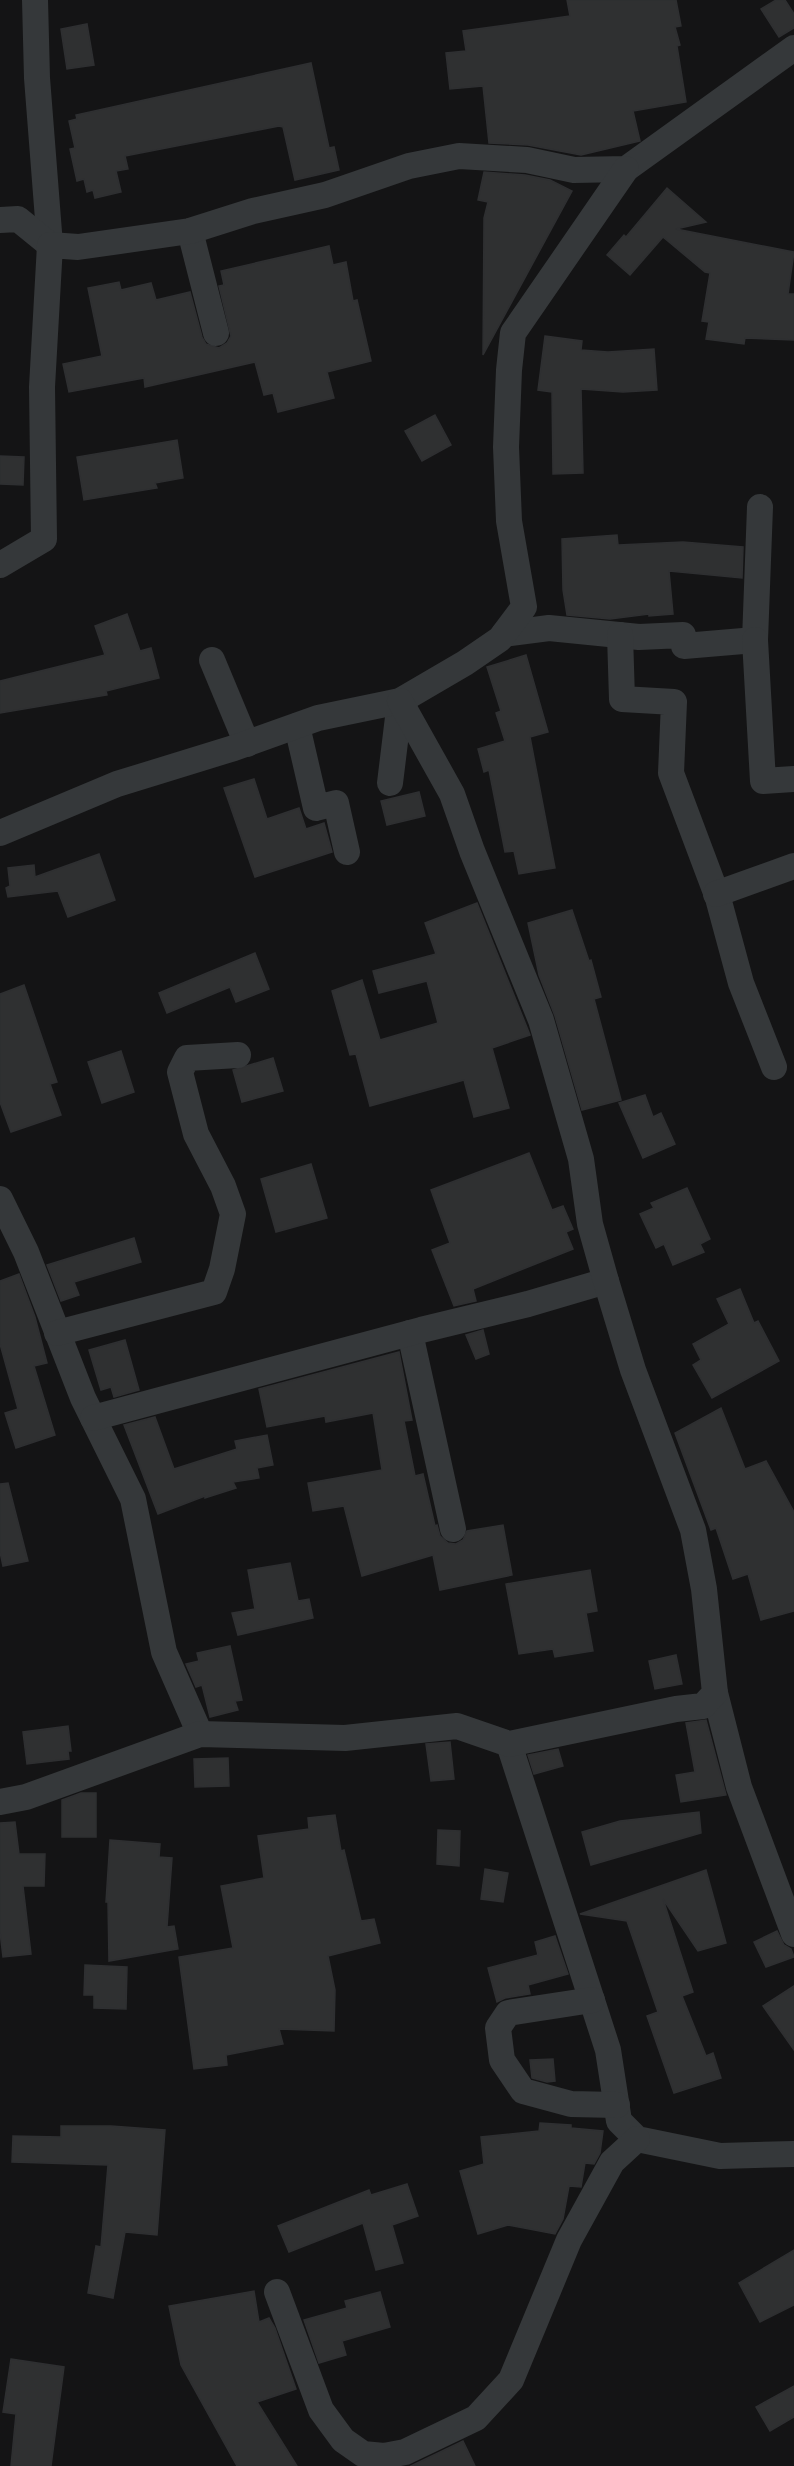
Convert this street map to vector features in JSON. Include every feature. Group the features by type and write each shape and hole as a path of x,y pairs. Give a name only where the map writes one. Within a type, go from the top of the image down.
{"street":[{"path":"0,565 44,539 42,387 50,245 37,78 35,0"},
{"path":"0,833 117,784 247,744 318,718 400,701 465,663 500,639 524,607 509,521 506,447 513,333 626,169 794,48"},
{"path":"0,220 18,219 50,245 78,247 190,231 253,212 325,195 409,166 459,156 527,160 574,170 626,169"},
{"path":"190,231 216,333"},
{"path":"760,507 755,640 763,782 794,779"},
{"path":"504,634 549,628 639,637 682,635 684,646 755,640"},
{"path":"620,635 622,699 674,702 670,773 716,894 741,983 774,1067"},
{"path":"212,660 247,744"},
{"path":"390,783 400,701"},
{"path":"400,701 452,795 472,851 541,1020 581,1159 590,1224 606,1281 633,1371 693,1530 704,1589 715,1694 739,1786 794,1934"},
{"path":"297,726 316,808 336,803 347,852"},
{"path":"716,894 794,866"},
{"path":"57,1333 214,1292 222,1269 233,1214 223,1186 196,1134 180,1072 187,1058 238,1055"},
{"path":"0,1199 26,1252 93,1418 133,1499 164,1652 200,1734"},
{"path":"93,1418 410,1333 528,1304 606,1281"},
{"path":"410,1333 453,1529"},
{"path":"0,1802 26,1797 200,1734 345,1737 457,1726 509,1744 676,1709 702,1706 715,1694"},
{"path":"509,1744 608,2050 619,2121 637,2139 720,2156 794,2154"},
{"path":"592,2000 508,2013 498,2028 502,2060 523,2091 571,2104 617,2105"},
{"path":"277,2292 321,2410 343,2440 363,2454 384,2456 405,2452 476,2418 511,2380 569,2240 612,2162 637,2139"}],"building":[{"path":"567,0 676,0 681,26 675,27 680,45 677,46 686,102 633,111 640,141 581,155 528,145 489,143 483,86 450,89 446,53 466,51 463,31 570,16"},
{"path":"776,0 785,0 794,14 794,28 779,37 761,9"},
{"path":"87,24 94,65 67,69 61,29"},
{"path":"311,63 329,148 334,147 339,170 295,180 283,127 279,126 125,156 128,169 116,171 121,192 95,198 93,190 87,192 84,179 77,181 70,149 75,148 69,121 77,119 76,115"},
{"path":"484,172 525,175 550,180 572,191 483,355 484,218 488,202 478,200"},
{"path":"667,188 706,222 676,229 794,252 788,294 794,294 794,340 745,338 744,344 706,339 709,322 702,321 710,273 705,272 663,237 630,275 607,255 624,235 626,237"},
{"path":"329,246 333,265 346,262 353,301 357,300 371,361 327,372 334,398 278,412 273,393 264,395 255,362 145,387 144,378 69,392 63,364 102,356 88,288 119,282 121,290 151,283 156,300 190,292 202,337 206,344 219,348 227,343 231,336 219,286 224,285 221,271"},
{"path":"545,336 582,341 581,350 608,352 654,349 657,390 623,392 581,389 583,473 553,474 552,392 538,390"},
{"path":"435,415 451,445 422,461 405,431"},
{"path":"177,440 183,478 155,483 157,488 84,500 77,457"},
{"path":"0,456 24,457 23,485 0,484"},
{"path":"617,535 618,545 683,542 743,547 742,578 669,571 673,614 649,616 649,614 610,619 567,615 563,590 562,539"},
{"path":"127,614 140,651 151,648 159,678 106,691 107,695 0,713 0,681 105,655 95,626"},
{"path":"526,655 548,732 530,737 555,868 519,874 514,851 505,852 489,770 484,772 478,749 505,741 496,713 501,711 487,667"},
{"path":"254,779 267,819 299,808 306,829 324,823 332,852 255,877 224,788"},
{"path":"419,792 425,816 387,825 381,801"},
{"path":"99,854 115,900 68,917 58,891 8,897 6,888 10,886 8,868 34,865 35,877"},
{"path":"477,903 530,1035 492,1048 509,1108 474,1117 464,1080 370,1106 356,1054 350,1055 332,991 362,980 380,1040 438,1023 427,981 379,993 373,971 436,954 425,923"},
{"path":"572,910 589,961 591,960 601,997 594,999 621,1100 582,1110 555,1016 539,975 528,923"},
{"path":"255,953 269,989 236,1002 230,987 167,1013 159,993"},
{"path":"24,985 57,1082 50,1084 61,1115 11,1132 0,1102 0,994"},
{"path":"121,1051 134,1092 102,1103 88,1062"},
{"path":"273,1058 283,1091 242,1102 233,1070"},
{"path":"645,1095 653,1117 661,1113 675,1144 643,1158 619,1103"},
{"path":"529,1153 552,1210 563,1206 573,1229 566,1232 573,1249 473,1289 476,1301 454,1306 432,1250 450,1243 431,1190"},
{"path":"311,1164 327,1218 276,1232 261,1179"},
{"path":"687,1188 710,1239 700,1244 704,1252 673,1265 664,1244 656,1248 640,1214 654,1208 651,1203"},
{"path":"134,1238 141,1262 74,1282 79,1295 61,1301 47,1265"},
{"path":"19,1274 35,1317 47,1363 34,1366 55,1435 16,1448 5,1413 18,1409 0,1344 0,1281"},
{"path":"740,1289 754,1323 758,1321 779,1361 712,1398 693,1365 701,1360 693,1344 729,1324 717,1299"},
{"path":"483,1330 489,1354 476,1359 466,1335"},
{"path":"125,1340 139,1390 114,1397 111,1387 101,1390 89,1350"},
{"path":"399,1352 412,1420 404,1421 415,1476 423,1474 435,1526 437,1525 440,1536 448,1543 456,1544 463,1540 467,1531 503,1525 512,1575 440,1590 433,1555 362,1576 344,1506 313,1511 308,1483 382,1470 373,1413 326,1422 325,1416 267,1427 259,1389"},
{"path":"721,1408 745,1469 766,1461 794,1512 794,1611 761,1620 748,1574 733,1579 716,1528 711,1530 675,1433"},
{"path":"155,1417 174,1469 237,1449 235,1441 267,1435 273,1465 257,1468 259,1478 233,1482 236,1488 205,1498 205,1496 158,1514 124,1425"},
{"path":"8,1483 28,1561 3,1566 0,1552 0,1484"},
{"path":"290,1563 298,1601 309,1599 313,1618 238,1635 232,1613 255,1609 248,1570"},
{"path":"590,1570 597,1611 586,1613 593,1651 555,1657 553,1649 519,1654 506,1584"},
{"path":"230,1646 242,1700 235,1701 238,1710 210,1717 202,1685 196,1687 186,1664 199,1661 197,1653"},
{"path":"676,1655 682,1684 655,1689 649,1661"},
{"path":"706,1720 726,1795 681,1802 676,1775 695,1772 686,1723"},
{"path":"68,1726 71,1751 68,1751 69,1759 27,1764 23,1732"},
{"path":"450,1742 454,1779 431,1781 426,1744"},
{"path":"558,1749 563,1766 534,1774 528,1755"},
{"path":"228,1758 229,1786 195,1787 194,1759"},
{"path":"81,1793 96,1793 96,1837 62,1837 62,1800"},
{"path":"699,1812 701,1833 591,1865 582,1832 620,1821"},
{"path":"335,1815 341,1851 344,1850 361,1921 374,1919 380,1943 328,1956 335,1990 334,2031 279,2029 283,2044 226,2055 227,2065 194,2069 179,1957 233,1948 221,1886 264,1878 258,1836 309,1829 308,1818"},
{"path":"15,1822 19,1854 45,1854 44,1886 23,1886 31,1954 3,1957 0,1932 0,1823"},
{"path":"438,1830 460,1831 459,1866 437,1864"},
{"path":"110,1840 160,1844 159,1857 172,1858 167,1927 174,1926 178,1949 109,1961 108,1902 106,1902"},
{"path":"485,1869 508,1873 503,1902 481,1899"},
{"path":"706,1870 726,1943 698,1951 663,1899 693,1992 682,1996 706,2056 713,2053 721,2078 674,2093 647,2016 658,2012 627,1921 580,1914"},
{"path":"777,1931 784,1945 791,1949 794,1957 766,1967 754,1942"},
{"path":"555,1936 568,1974 528,1985 530,1994 505,1998 497,2002 488,1968 538,1955 535,1942"},
{"path":"85,1965 127,1967 126,2009 94,2008 94,1995 84,1995"},
{"path":"794,1986 794,2050 763,2006"},
{"path":"553,2059 555,2081 547,2082 532,2078 530,2060"},
{"path":"540,2123 571,2125 571,2128 603,2131 600,2153 594,2164 585,2163 581,2187 569,2186 563,2219 555,2234 508,2225 478,2234 460,2171 484,2164 481,2137 539,2131"},
{"path":"61,2126 111,2126 165,2130 157,2235 125,2232 113,2298 88,2293 96,2246 101,2247 108,2165 12,2162 13,2136 61,2137"},
{"path":"407,2184 418,2216 392,2225 403,2263 376,2270 363,2223 289,2252 278,2226 369,2190 371,2195"},
{"path":"794,2250 794,2305 760,2322 739,2283"},
{"path":"254,2291 259,2322 269,2318 275,2328 296,2389 257,2402 297,2466 237,2466 181,2365 169,2306"},
{"path":"380,2292 390,2327 342,2341 346,2355 319,2363 304,2320 347,2308 345,2301"},
{"path":"11,2359 64,2367 51,2466 11,2466 16,2414 3,2412"},
{"path":"794,2386 794,2417 770,2431 756,2407"},
{"path":"463,2441 475,2466 411,2466"}]}
